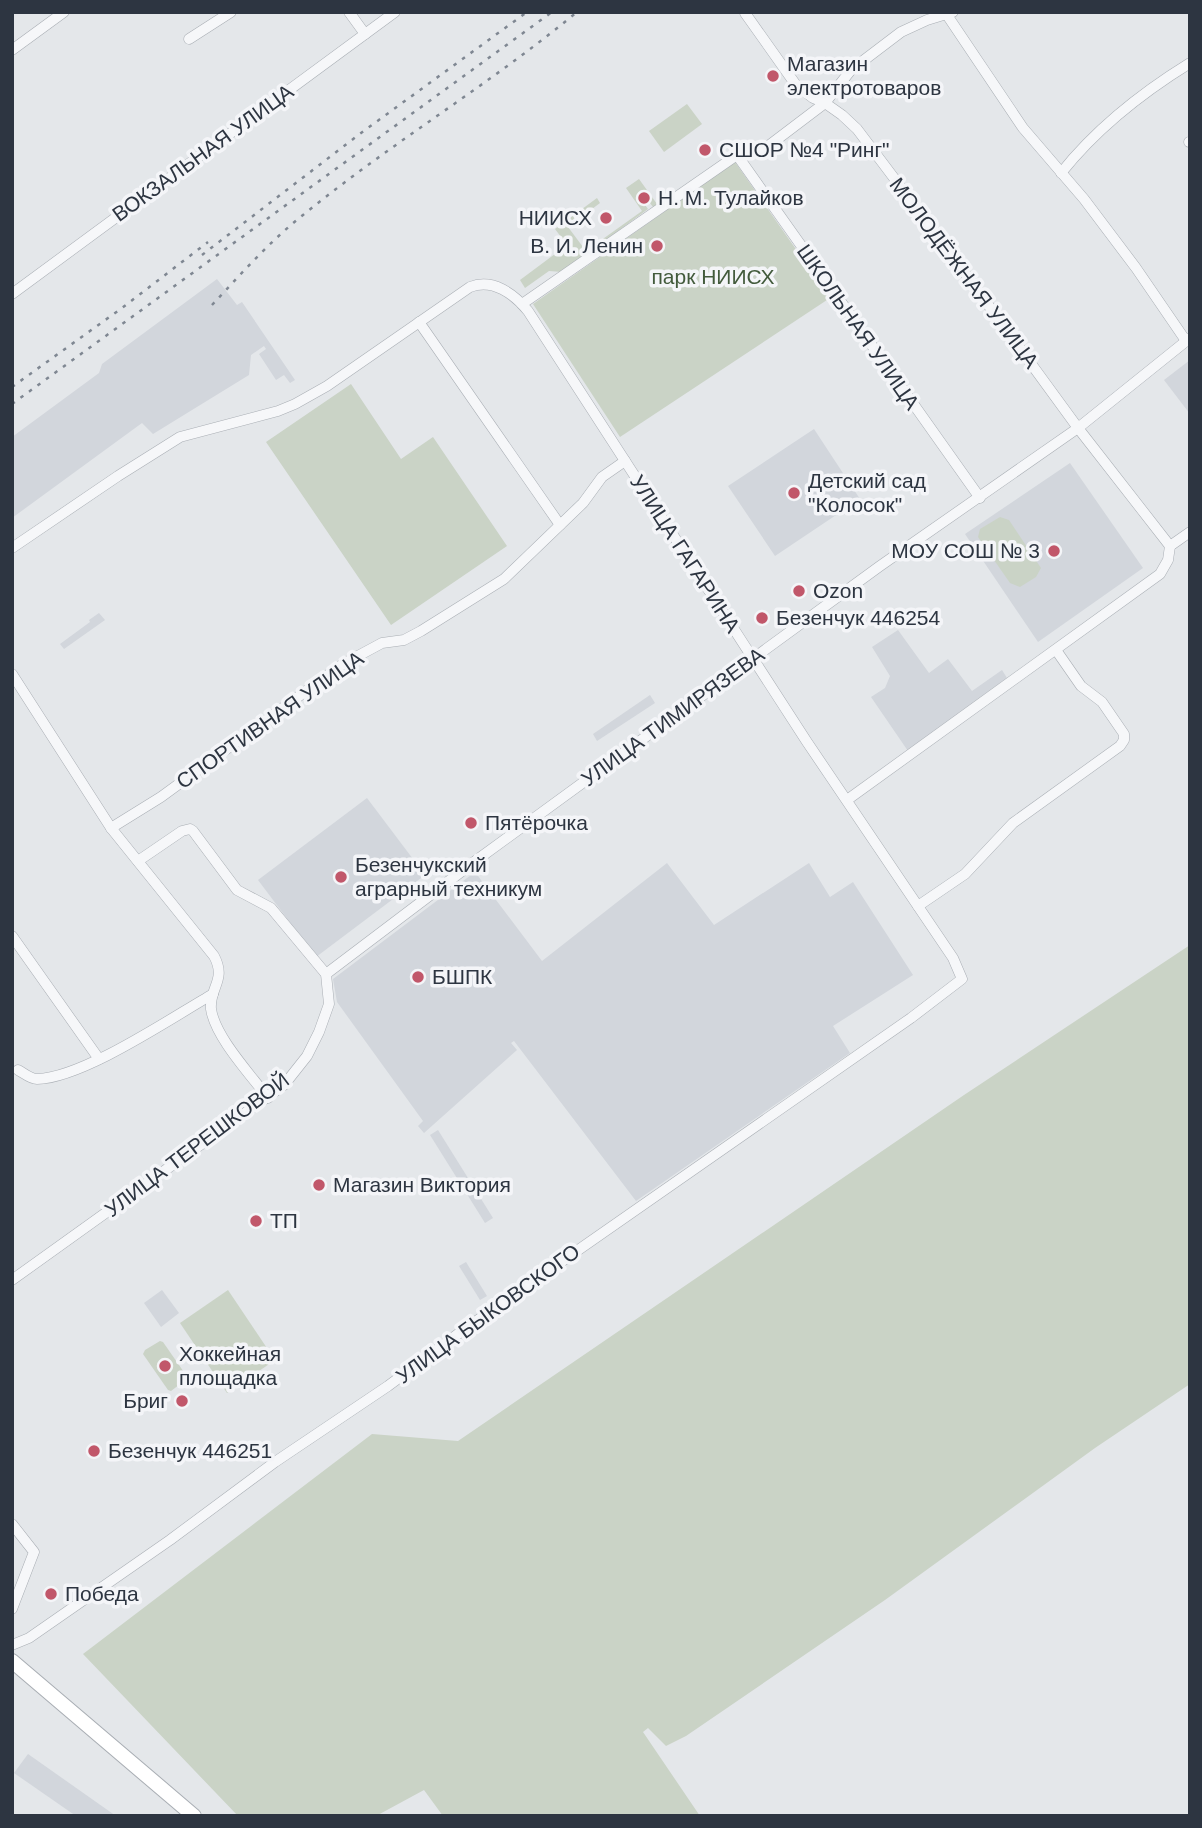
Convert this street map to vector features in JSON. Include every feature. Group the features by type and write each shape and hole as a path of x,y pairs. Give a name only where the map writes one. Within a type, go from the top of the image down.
{"main road":[{"path":"12,1661 194,1816"}],"street":[{"path":"12,50 64,12"},
{"path":"189,39 231,12"},
{"path":"349,12 365,34"},
{"name":"ВОКЗАЛЬНАЯ УЛИЦА","path":"12,294 395,12"},
{"name":"МОЛОДЁЖНАЯ УЛИЦА","path":"746,13 796,85 825,103 857,129 1078,428 1170,546"},
{"path":"12,548 172,442 189,434 278,411 327,386 465,289 476,284 488,285 503,289 522,304 737,155 763,150 825,103 851,70 891,38 913,25 950,14 1023,128 1136,268 1188,339"},
{"path":"1061,173 1075,155 1114,118 1190,62"},
{"name":"ШКОЛЬНАЯ УЛИЦА","path":"737,155 980,498"},
{"name":"УЛИЦА ГАГАРИНА","path":"522,304 752,659 953,958 962,979"},
{"path":"419,322 560,525"},
{"name":"УЛИЦА ТИМИРЯЗЕВА","path":"326,974 474,862 880,566 1078,428 1188,339"},
{"name":"СПОРТИВНАЯ УЛИЦА","path":"111,828 161,797 343,664 382,643 404,640 504,579 583,503 602,477 625,461"},
{"path":"847,800 1160,574 1168,560 1170,546 1190,532"},
{"path":"918,906 965,874 1013,823 1120,746 1124,740 1124,734 1102,702 1080,686 1056,650"},
{"path":"12,674 111,828 215,956 219,977 211,1007 217,1027 268,1098"},
{"path":"138,862 182,831 190,829 237,890 267,905 326,974"},
{"path":"12,936 99,1059"},
{"name":"УЛИЦА ТЕРЕШКОВОЙ","path":"12,1280 284,1086 319,1032 329,1004 326,974"},
{"name":"УЛИЦА БЫКОВСКОГО","path":"12,1645 29,1638 170,1540 275,1462 388,1386 462,1331 911,1018 962,979"},
{"path":"18,1070 34,1079 62,1076 99,1059 213,994"},
{"path":"12,1524 34,1552 12,1609"}],"shaded area":[{"path":"217,279 237,305 242,302 295,380 290,383 284,375 276,380 259,354 266,349 264,346 251,355 249,375 153,434 142,423 12,518 12,437 99,373 102,364"},
{"path":"1190,360 1190,414 1164,380"},
{"name":"Детский сад \"Колосок\"","path":"814,429 860,499 775,556 728,486"},
{"name":"МОУ СОШ № 3","path":"1070,463 1143,568 1038,642 965,534"},
{"path":"99,613 105,620 64,649 60,644"},
{"path":"898,630 929,673 948,659 972,691 1002,670 1007,678 982,696 984,699 908,751 871,697 885,688 890,676 872,647"},
{"path":"650,695 655,703 597,741 593,734"},
{"name":"Безенчукский аграрный техникум","path":"367,798 425,875 316,957 258,880"},
{"path":"667,863 714,925 809,863 830,897 853,882 913,975 833,1026 850,1053 636,1201 514,1041 511,1043 517,1050 424,1133 418,1126 423,1121 337,1002 333,979 475,872 542,961"},
{"path":"438,1130 493,1218 485,1223 430,1135"},
{"path":"466,1262 487,1296 480,1300 459,1266"},
{"path":"162,1290 179,1313 161,1327 144,1303"},
{"path":"28,1754 116,1816 76,1816 14,1773"}],"green space":[{"path":"687,104 702,124 664,152 649,131"},
{"name":"парк НИИСХ","path":"735,162 830,298 620,437 533,304"},
{"path":"639,179 657,204 653,207 644,195 640,198 648,209 562,272 549,271 525,288 520,280 567,245 555,229 597,198 600,203 568,227 586,251 642,211 626,188"},
{"path":"351,384 401,459 433,437 507,546 391,625 266,442"},
{"path":"1000,517 1009,520 1041,568 1036,577 1020,587 1010,583 978,537 980,529"},
{"path":"1190,945 1190,1384 1095,1448 885,1600 686,1736 666,1746 648,1728 643,1732 700,1816 443,1816 424,1790 376,1816 238,1816 83,1654 372,1434 458,1441 964,1095"},
{"path":"228,1290 275,1360 227,1393 180,1323"},
{"name":"Хоккейная площадка","path":"160,1341 188,1378 171,1391 143,1354"}],"railway":[{"path":"202,255 361,133 527,12"},
{"path":"12,404 552,12"},
{"path":"212,305 267,247 303,215 577,12"},
{"path":"12,387 208,242"}],"place":[{"name":"Магазин электротоваров","path":"773,76"},
{"name":"СШОР №4 \"Ринг\"","path":"705,150"},
{"name":"Н. М. Тулайков","path":"644,198"},
{"name":"НИИСХ","path":"606,218"},
{"name":"В. И. Ленин","path":"657,246"},
{"name":"Детский сад \"Колосок\"","path":"794,493"},
{"name":"МОУ СОШ № 3","path":"1054,551"},
{"name":"Ozon","path":"799,591"},
{"name":"Безенчук 446254","path":"762,618"},
{"name":"Пятёрочка","path":"471,823"},
{"name":"Безенчукский аграрный техникум","path":"341,877"},
{"name":"БШПК","path":"418,977"},
{"name":"Магазин Виктория","path":"319,1185"},
{"name":"ТП","path":"256,1221"},
{"name":"Хоккейная площадка","path":"165,1366"},
{"name":"Бриг","path":"182,1401"},
{"name":"Безенчук 446251","path":"94,1451"},
{"name":"Победа","path":"51,1594"}]}
